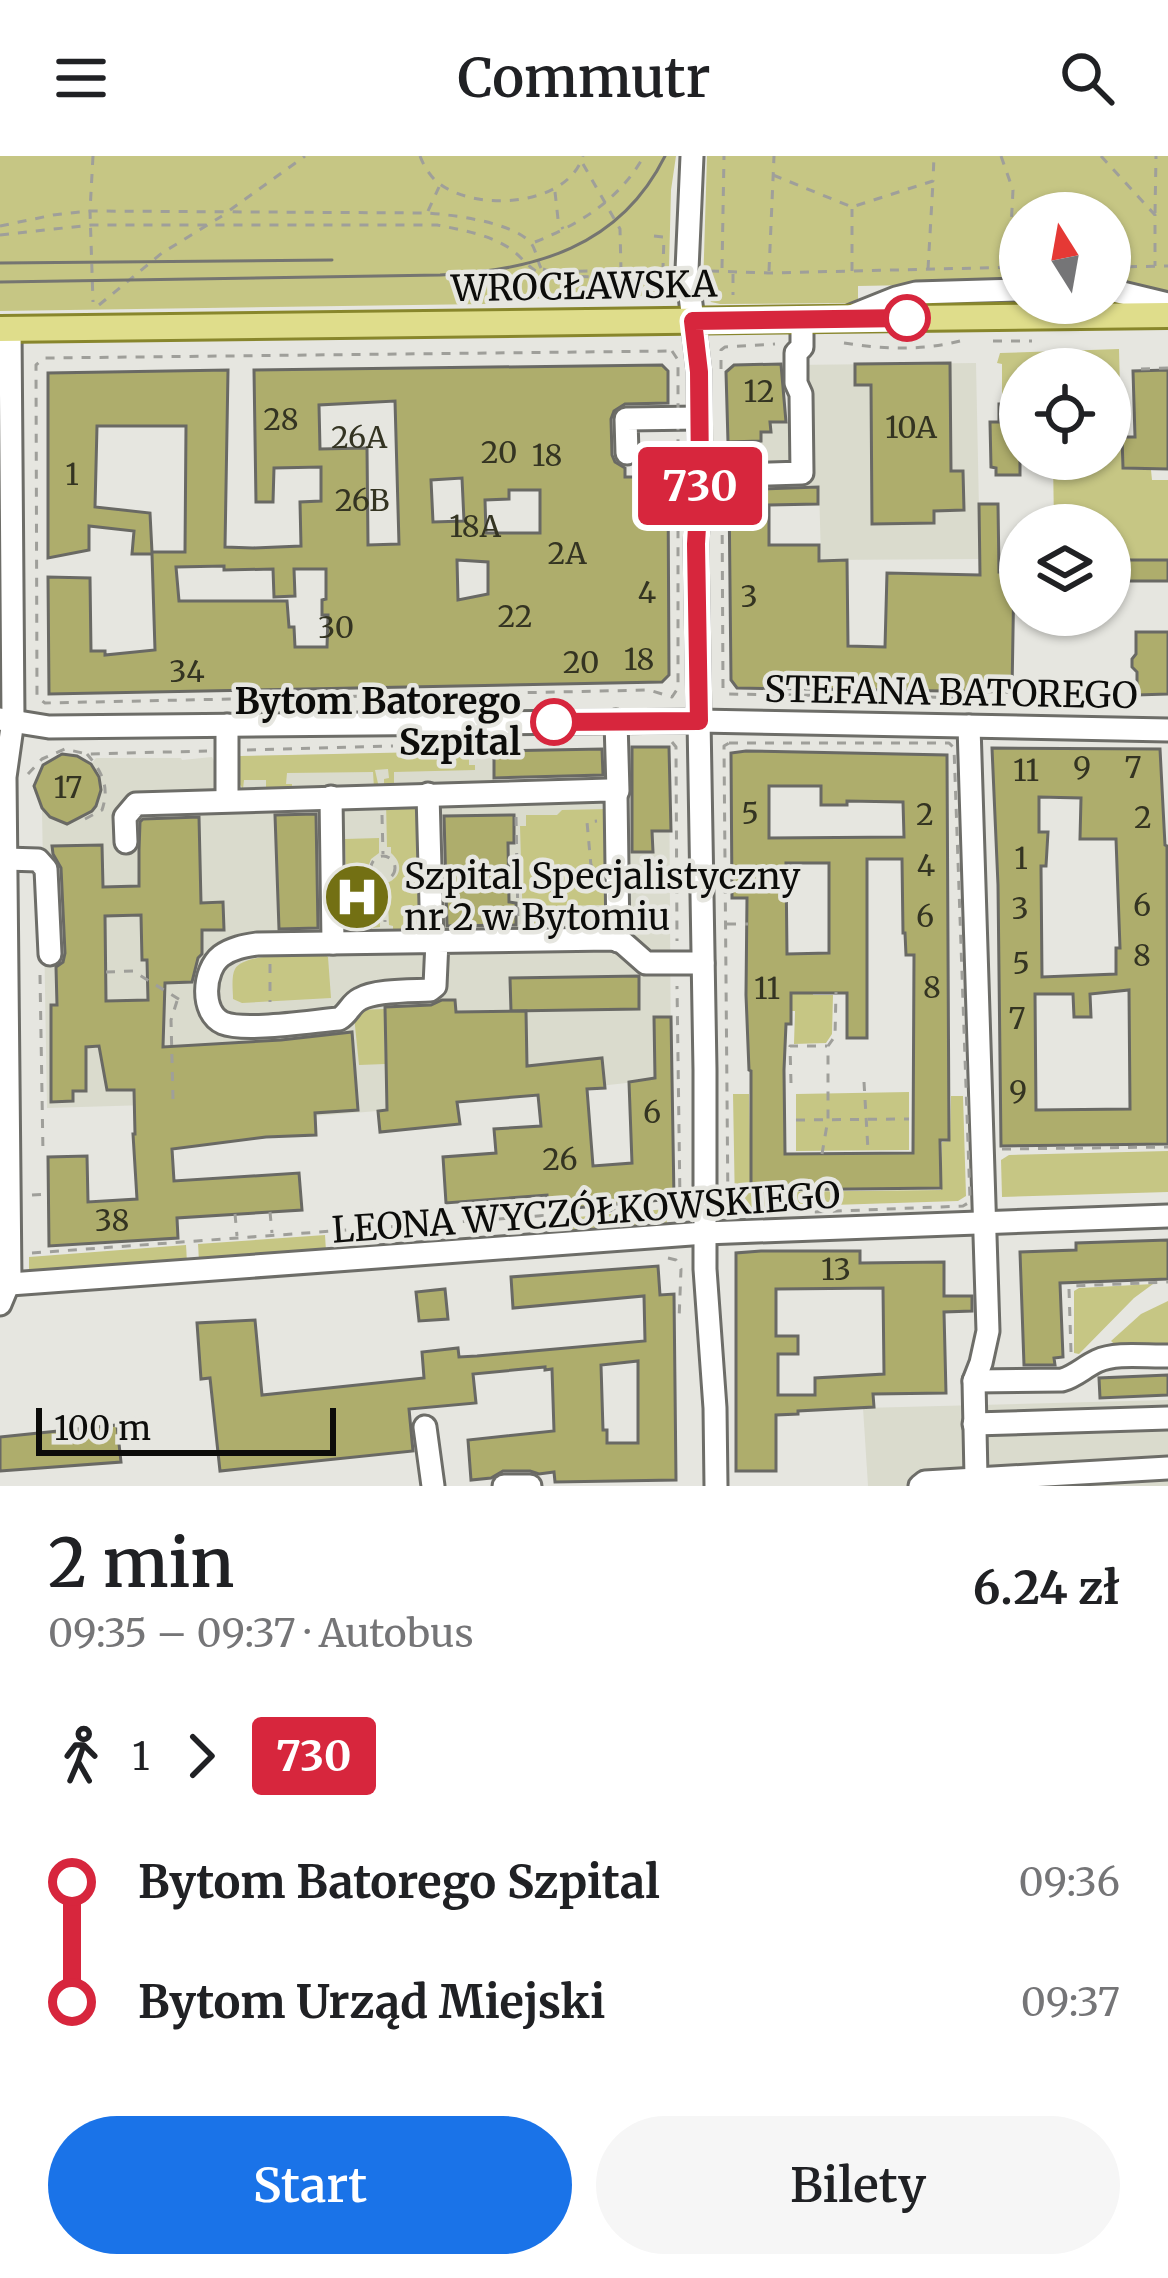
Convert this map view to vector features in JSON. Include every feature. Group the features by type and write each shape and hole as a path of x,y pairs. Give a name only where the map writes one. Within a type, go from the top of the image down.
{"main road":[{"name":"WROCŁAWSKA","path":"5,329 693,321 802,337 844,330 1168,315"}],"street":[{"path":"692,156 687,270 699,359 689,418 711,476 696,544 705,1269 716,1486"},
{"path":"844,330 896,298 999,291"},
{"path":"1131,295 1168,304"},
{"path":"5,329 5,1287"},
{"path":"711,476 802,473 801,394 808,383 808,353 802,337"},
{"path":"627,453 626,418 689,418"},
{"name":"STEFANA BATOREGO","path":"6,720 49,727 699,721 1168,730"},
{"path":"126,842 125,817 136,804 612,792 618,790 611,721"},
{"path":"227,725 227,800"},
{"path":"969,726 988,1330 974,1381 976,1477"},
{"path":"612,792 618,941"},
{"path":"428,794 434,941 437,982 430,990 364,996 339,1019 226,1025 215,1019 209,1009 209,974 215,962 237,947 434,941 618,941 646,963 703,963"},
{"path":"331,796 333,943"},
{"path":"6,859 38,860 46,869 47,964"},
{"name":"LEONA WYCZÓŁKOWSKIEGO","path":"5,1287 705,1233 1168,1216"},
{"path":"974,1381 1062,1380 1108,1358 1168,1356"},
{"path":"974,1424 1168,1418"},
{"path":"425,1427 433,1486"},
{"path":"920,1486 976,1477 1168,1468"},
{"path":"504,1486 530,1486"}],"path":[{"path":"92,156 93,310 162,253 305,156"},
{"path":"420,156 440,184 476,197 506,201 555,190 582,159 620,229 621,274"},
{"path":"532,243 564,230 604,204 644,156"},
{"path":"724,156 722,271 999,267"},
{"path":"769,273 774,156"},
{"path":"928,269 934,156"},
{"path":"1001,156 1012,192"},
{"path":"1101,156 1155,215"},
{"path":"1155,266 1156,156"},
{"path":"773,175 852,207 933,181"},
{"path":"427,213 440,184"},
{"path":"555,190 564,230"},
{"path":"852,207 852,271"},
{"path":"0,226 90,211 427,213 512,231 532,243 541,268"},
{"path":"0,235 91,225 437,225 508,247 533,271 554,277 663,269 664,236 654,236"},
{"path":"1131,266 1168,266"},
{"path":"470,282 509,279 541,268 621,274"},
{"path":"93,328 94,358"},
{"path":"844,330 875,348 972,341"},
{"path":"721,382 724,346 802,337"},
{"path":"986,341 1040,340"},
{"path":"676,353 689,418 678,688 672,697 649,690 45,703 38,697 36,365 44,358 94,358 676,353"},
{"path":"1141,369 1168,368"},
{"path":"711,476 723,688 728,694 982,698 1002,708"},
{"path":"952,744 968,1203 739,1215 728,1211 725,924 724,746 952,744"},
{"path":"85,819 102,810 106,794 103,776 87,754"},
{"path":"516,792 519,935"},
{"path":"382,796 383,855"},
{"path":"333,943 392,877 396,868 383,855"},
{"path":"383,855 371,868 384,881"},
{"path":"384,881 386,942"},
{"path":"725,924 748,924"},
{"path":"270,944 271,1024"},
{"path":"43,1154 40,973 47,964"},
{"path":"106,972 133,971 178,1000 209,1009"},
{"path":"822,1154 836,992"},
{"path":"173,1099 172,1020 178,1000"},
{"path":"790,1083 790,1046 828,1046"},
{"path":"864,1082 868,1150"},
{"path":"796,1120 909,1119"},
{"path":"995,1149 1168,1147"},
{"path":"24,1195 48,1194"},
{"path":"270,1212 272,1235"},
{"path":"235,1214 237,1238"},
{"path":"663,1257 680,1264 680,1320"},
{"path":"1070,1358 1071,1286 1168,1282"}],"shaded area":[{"path":"0,156 676,156 669,268 664,282 646,296 552,297 484,304 0,311"},
{"path":"707,156 1168,156 1168,294 1131,286 1131,192 999,192 999,283 858,286 855,303 720,304 711,302 703,288"},
{"path":"976,363 980,559 821,560 819,486 729,488 728,442 771,431 770,422 791,422 790,365"},
{"path":"1131,469 1151,470 1152,480 1168,480 1168,559 1131,559 1131,504 1054,504 1053,480 1131,480"},
{"name":"Szpital Specjalistyczny nr 2 w Bytomiu","path":"624,747 669,747 671,1078 264,1120 249,1102 47,1108 42,809 34,786 39,770 49,760 62,754 91,764 96,758 212,757 216,765 227,765 238,764 240,756 493,751 498,785 537,783 536,751 608,768"},
{"path":"469,751 469,765 475,765 475,770 394,772 394,787 384,788 388,769 375,770 379,788 374,788 373,772 287,773 286,784 292,784 292,790 266,791 266,780 244,780 243,789 239,783 240,756"},
{"path":"420,801 424,934 393,934 387,883 398,874 399,865 387,847 386,802"},
{"path":"609,809 608,905 560,906 559,927 523,928 520,826 526,826 526,815"},
{"path":"379,838 379,853 367,870 379,883 380,927 372,928 372,934 343,934 339,925 347,918 345,839"},
{"path":"325,955 331,998 242,1003 233,999 234,972 241,964 277,956"},
{"path":"789,990 833,995 832,1034 826,1043 794,1044 795,1011 789,1011"},
{"path":"384,1009 385,1064 359,1065 354,1016 358,1010"},
{"path":"909,1092 909,1150 796,1151 796,1094"},
{"path":"733,1094 749,1094 751,1192 941,1190 942,1142 950,1141 951,1096 963,1096 966,1196 958,1201 735,1208"},
{"path":"1168,1151 1168,1192 1002,1197 1001,1160 1009,1155"},
{"path":"666,1209 667,1225 556,1233 555,1219"},
{"path":"325,1235 326,1251 199,1261 198,1244"},
{"path":"186,1245 187,1262 29,1274 29,1257"},
{"path":"1153,1284 1079,1354 1074,1353 1074,1291"},
{"path":"1168,1301 1168,1347 1120,1349 1111,1341 1141,1314"},
{"path":"1168,1400 1168,1486 868,1486 863,1408"}],"building":[{"path":"950,363 951,471 963,471 964,510 934,511 934,523 872,524 871,385 855,385 855,364"},
{"path":"781,364 786,422 770,422 771,432 761,432 761,441 728,442 726,372 734,365"},
{"path":"662,365 668,371 668,403 625,404 611,419 612,455 625,468 625,477 664,477 668,481 669,675 662,682 49,694 48,577 90,578 91,651 105,651 105,655 155,650 152,554 132,554 134,531 89,526 89,550 48,558 48,373 228,370 225,547 301,546 300,502 321,501 321,467 274,468 273,502 256,502 254,370","holes":["395,401 399,544 368,545 367,448 320,449 319,405","97,426 186,426 185,552 152,552 150,513 95,507","462,478 464,521 433,522 431,480","509,490 540,490 540,533 486,533 485,500 509,499","457,560 488,562 488,594 458,600","176,567 273,569 274,597 295,596 294,569 326,569 322,615 328,615 327,647 295,647 287,601 179,601"]},
{"path":"1168,370 1168,469 1131,468 1133,371"},
{"path":"990,422 999,422 999,475 991,467"},
{"path":"818,487 818,504 769,505 769,545 819,545 819,561 847,560 848,646 885,647 887,573 980,575 979,504 998,504 999,636 1013,636 1012,692 737,688 731,680 729,490"},
{"path":"1131,560 1168,560 1168,581 1131,581"},
{"path":"1136,632 1168,632 1168,694 1137,695 1137,672 1132,667"},
{"path":"632,747 669,747 671,831 652,831 653,852 632,852"},
{"path":"992,748 1160,749 1167,846 1168,1144 1001,1146","holes":["1039,797 1081,798 1080,839 1116,839 1120,948 1116,948 1116,974 1042,977 1041,866 1046,866 1048,832 1039,832","1129,990 1130,1109 1036,1110 1035,994 1073,994 1074,1017 1091,1017 1090,994"]},
{"path":"602,749 603,775 494,778 494,751"},
{"path":"731,753 947,755 949,1140 940,1140 941,1188 751,1190 747,898 732,898","holes":["769,786 821,786 821,805 903,802 904,837 769,838","867,859 902,859 903,933 906,955 914,955 913,1153 785,1154 784,1070 791,993 847,993 847,1038 867,1038","786,863 829,863 829,953 787,954"]},
{"path":"62,754 91,764 101,790 92,811 67,824 42,808 34,786 43,765"},
{"path":"316,814 318,928 279,929 275,815"},
{"path":"514,815 514,843 508,843 509,902 516,903 516,925 447,926 444,816"},
{"path":"199,817 201,903 223,902 224,930 202,930 202,954 192,982 165,983 163,1047 352,1032 358,1110 315,1113 316,1135 172,1149 174,1181 299,1173 302,1210 177,1218 178,1238 49,1246 48,1157 87,1156 88,1202 137,1199 134,1090 107,1090 99,1046 86,1047 86,1091 73,1091 73,1101 51,1102 51,1005 57,1005 56,967 65,953 61,868 52,846 102,845 103,887 139,886 143,819","holes":["141,915 142,960 147,960 148,1000 106,1001 105,916"]},
{"path":"639,976 639,1009 511,1011 510,978"},
{"path":"455,1000 456,1012 526,1011 527,1066 602,1058 605,1088 587,1089 593,1166 632,1163 629,1082 655,1078 654,1017 671,1017 674,1199 564,1209 548,1208 547,1195 446,1203 443,1157 496,1153 494,1129 541,1126 538,1095 457,1102 460,1124 380,1132 378,1111 387,1110 385,1007 431,1005"},
{"path":"1168,1240 1168,1279 1060,1283 1063,1357 1054,1358 1055,1365 1024,1365 1020,1252 1076,1250 1076,1243"},
{"path":"860,1251 860,1263 944,1262 944,1296 972,1296 972,1311 944,1312 946,1393 873,1394 874,1407 776,1415 776,1471 736,1471 736,1253","holes":["883,1288 884,1374 815,1378 815,1395 778,1395 778,1354 798,1354 798,1336 776,1336 776,1289"]},
{"path":"658,1266 660,1295 674,1294 676,1480 555,1482 554,1472 503,1471 471,1480 468,1440 554,1431 552,1369 545,1367 473,1374 476,1403 409,1409 413,1451 220,1471 210,1378 201,1379 197,1323 255,1320 262,1395 424,1378 422,1352 458,1348 459,1357 645,1341 644,1296 513,1308 511,1277","holes":["638,1361 638,1443 607,1443 601,1365"]},
{"path":"445,1289 448,1319 419,1321 416,1292"},
{"path":"1168,1375 1168,1395 1100,1398 1099,1378"},
{"path":"117,1425 121,1462 0,1471 0,1437"}],"tram line":[{"path":"0,282 440,275 508,268 541,260 599,233 646,187 665,156"},
{"path":"0,263 332,260"}],"bus line":[{"name":"730","path":"554,722 699,721 699,372 693,321 907,318"}],"place":[{"name":"Bytom Batorego Szpital","path":"554,722"},
{"name":"Szpital Specjalistyczny nr 2 w Bytomiu","path":"357,897"}]}
